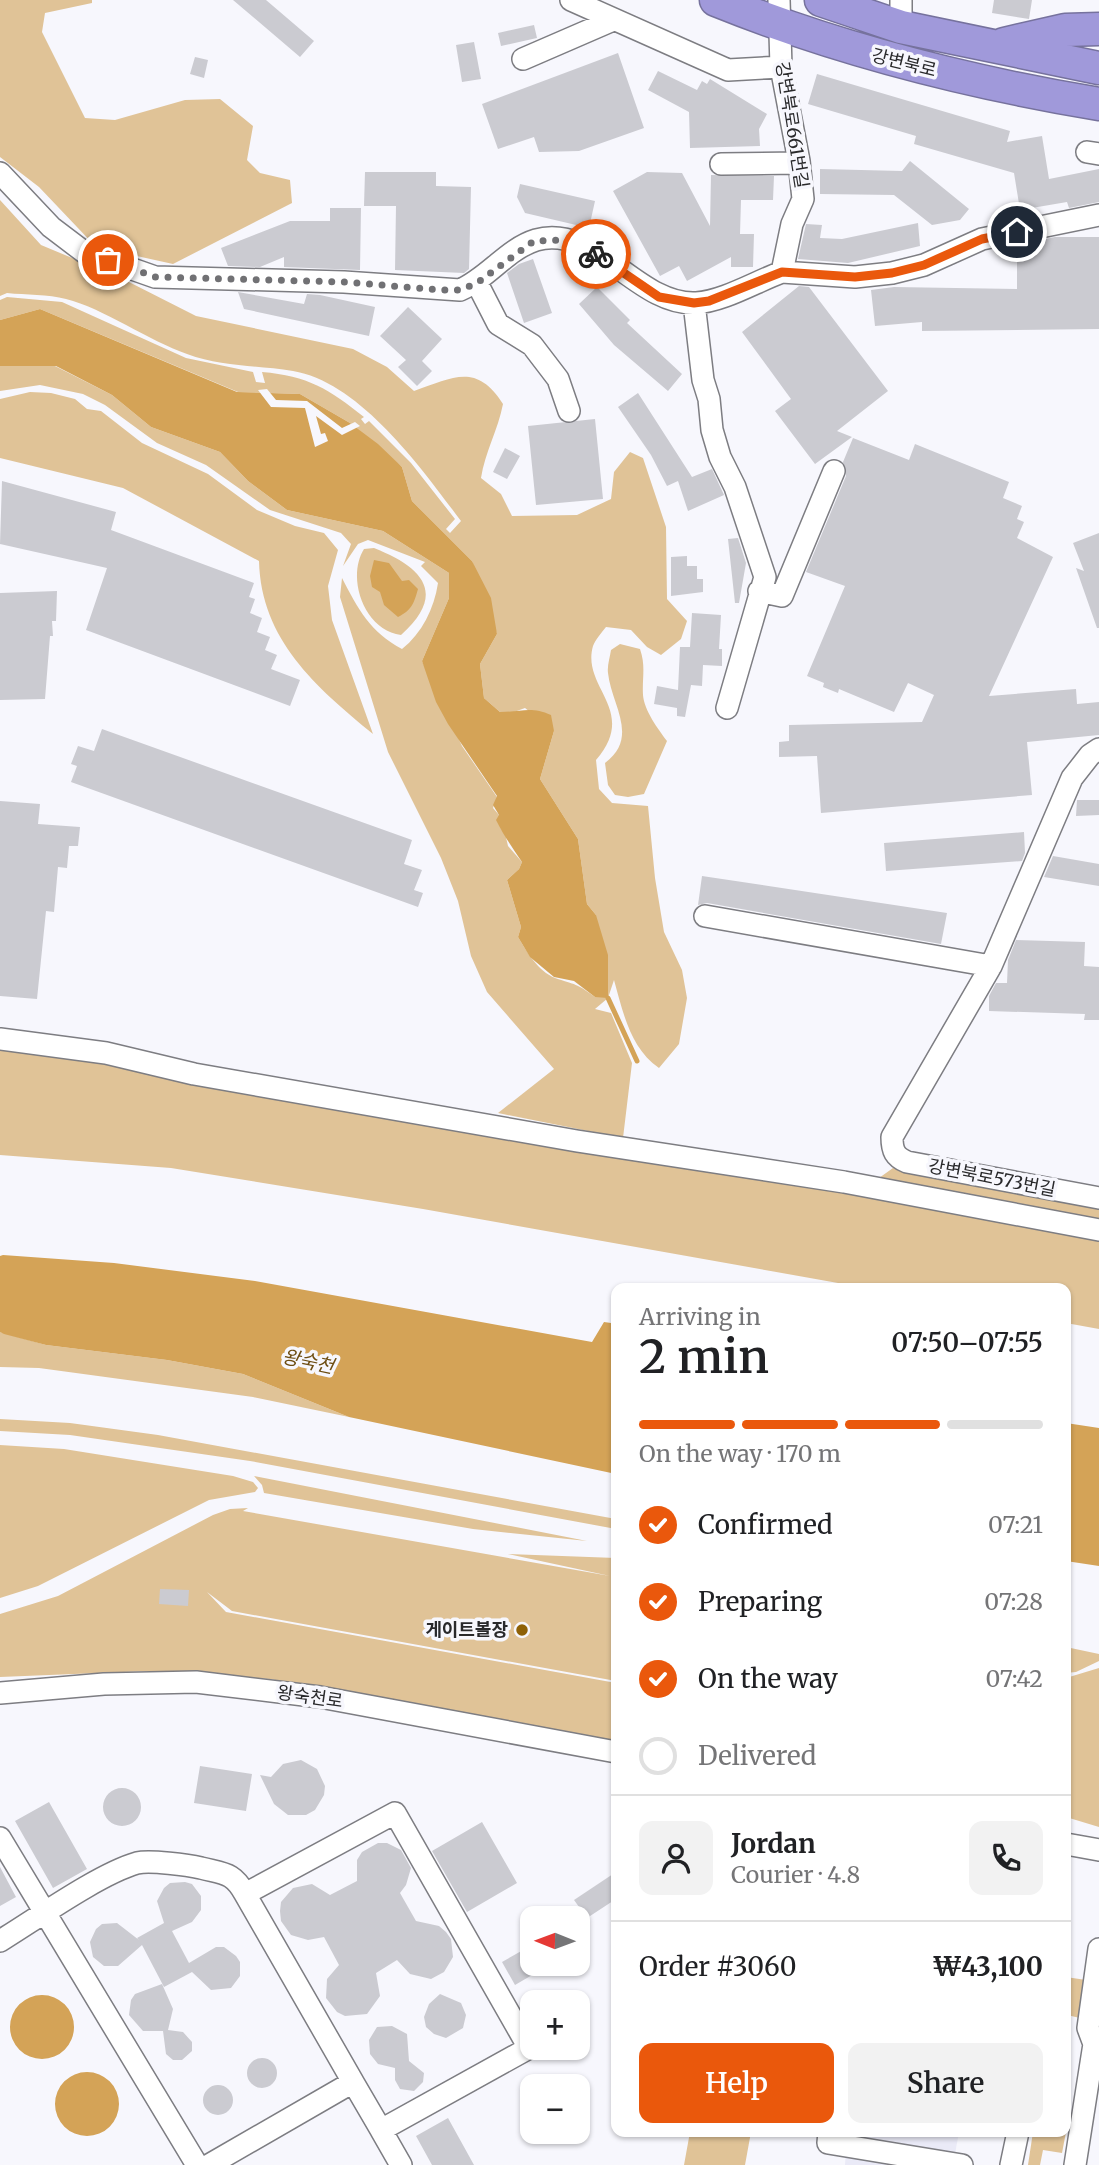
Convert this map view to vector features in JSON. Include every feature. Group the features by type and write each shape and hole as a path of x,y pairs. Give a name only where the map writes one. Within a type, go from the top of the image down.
{"highway":[{"name":"강변북로","path":"716,0 779,13 885,58 1011,89 1099,104"},
{"name":"강변북로","path":"821,0 901,13 990,47 1099,68"},
{"path":"990,47 1065,30 1099,29"},
{"path":"1011,89 1070,119 1095,144"}],"street":[{"path":"570,0 728,70 781,67"},
{"name":"강변북로661번길","path":"779,13 781,67 803,199 792,224 782,272"},
{"path":"523,60 613,20"},
{"path":"721,163 799,163"},
{"path":"0,173 51,227 84,252 155,277 344,282 460,290 477,283 534,241 551,238 567,240 601,256 659,297 694,303 709,301 782,272 855,277 892,273 924,265 982,239 1099,215"},
{"path":"477,283 498,324 532,345 558,379 569,411"},
{"path":"694,303 702,380 709,399 712,429 720,457 736,487 765,577 727,708"},
{"path":"759,591 782,596 834,471"},
{"path":"705,916 991,966 1072,778 1090,755 1099,749"},
{"name":"강변북로573번길","path":"991,966 891,1137 892,1148 897,1157 908,1162 1099,1198"},
{"path":"0,1039 106,1053 220,1078 577,1141 845,1182 1099,1230"},
{"name":"왕숙천로","path":"0,1693 104,1684 196,1682 320,1697 611,1751"},
{"path":"245,1894 395,1813 529,2048 381,2130"},
{"path":"0,1838 197,2165"},
{"path":"1071,1845 1099,1850"},
{"path":"0,1941 138,1862 194,1867 236,1878 401,2165"},
{"path":"1075,2165 1094,2044 1088,2028 1099,1950"},
{"path":"209,2165 353,2082"},
{"path":"829,2137 828,2143 962,2165"},
{"path":"1011,2165 1017,2137"}],"shaded area":[{"path":"0,0 92,0 92,3 45,13 42,32 85,118 115,120 185,100 220,99 253,126 247,160 260,173 290,180 292,203 173,264 96,247 39,187 0,157"},
{"path":"0,200 41,245 125,280 196,316 353,349 387,367 414,391 452,378 473,378 483,382 503,404 481,478 501,494 512,516 577,515 611,499 614,472 630,452 643,458 666,527 667,599 687,621 681,639 661,655 647,647 631,630 606,627 597,639 591,661 611,713 612,727 608,742 596,760 599,789 612,803 648,806 655,878 664,932 682,970 687,998 679,1044 659,1068 649,1060 634,1040 614,980 608,998 595,1009 611,1013 632,1063 623,1138 498,1113 554,1069 487,992 471,956 458,901 441,858 388,752 340,597 342,578 373,627 402,649 421,628 436,593 438,583 421,566 425,562 368,540 358,544 343,566 351,544 341,533 270,510 206,465 157,443 105,405 83,394 40,385 0,391 0,366 55,366 112,395 151,427 220,452 248,481 287,510 383,531 449,573 449,598 422,661 462,746 497,797 493,808 499,815 501,829 505,833 508,846 522,862 519,869 507,880 521,927 518,937 543,971 580,987 595,997 596,915 587,904 578,839 540,779 554,731 525,708 514,712 500,712 484,698 480,664 497,634 472,561 412,501 402,467 350,423 300,394 238,392 40,309 0,320 0,300 7,297 62,302 186,358 253,372 256,382 265,383 262,372 292,377 317,386 364,417 361,419 365,424 369,421 411,463 455,519 446,529 450,533 461,521 388,431 342,392 318,378 293,371 226,364 200,358 172,348 80,303 66,299 7,293 0,296"},
{"path":"30,392 51,393 75,399 87,409 101,411 142,443 208,474 257,510 295,526 324,533 338,550 328,586 332,620 373,734 331,698 295,660 270,615 262,589 259,561 123,488 0,458 0,399"},
{"path":"374,548 405,564 423,583 426,594 423,606 401,635 377,624 362,601 358,588 359,561 364,549"},
{"path":"620,644 640,649 644,701 667,741 644,794 628,797 615,795 608,785 605,763 621,742 621,720 608,670 611,650"},
{"path":"0,1048 99,1061 1099,1236 1099,1329 1071,1324 1071,1283 838,1283 423,1209 171,1168 0,1155"},
{"path":"893,1168 1099,1207 1099,1224 872,1183"},
{"path":"0,1332 46,1345 167,1360 243,1374 349,1417 253,1397 39,1368 0,1367"},
{"path":"0,1419 70,1423 158,1435 611,1518 611,1528 250,1461 70,1435 0,1431"},
{"path":"0,1445 64,1449 233,1476 253,1482 258,1488 255,1492 209,1500 38,1586 0,1598"},
{"path":"254,1476 587,1541 473,1529 264,1493 262,1485"},
{"path":"248,1508 243,1511 610,1576 508,1554 611,1558 611,1680 232,1611 207,1592 226,1612 611,1682 611,1743 270,1679 148,1671 0,1677 0,1614 58,1596 213,1515 230,1509"},
{"path":"1071,1648 1099,1654 1099,1661 1071,1672"},
{"path":"1099,1668 1099,1827 1071,1819 1071,1676"},
{"path":"1071,1978 1086,1980 1080,2018 1071,2016"},
{"path":"689,2137 750,2137 745,2165 684,2165"},
{"path":"847,2137 958,2137 953,2165 845,2165"},
{"path":"1032,2137 1065,2137 1062,2153 1043,2150 1040,2165 1028,2165"}],"water":[{"path":"40,309 237,392 300,394 350,423 402,467 412,501 472,561 491,598 497,634 480,664 484,698 500,712 532,710 551,715 554,731 540,779 578,839 587,904 596,915 608,955 608,998 595,997 574,981 554,977 530,957 518,937 521,927 507,880 519,869 522,862 496,820 499,815 493,805 497,796 448,724 436,702 422,661 449,598 449,573 383,531 287,510 248,481 220,452 151,427 112,395 56,366 0,366 0,320"},
{"path":"374,560 389,563 402,581 409,580 418,589 412,606 398,617 384,605 380,592 372,587 370,576"},
{"name":"왕숙천","path":"0,1256 114,1263 255,1281 592,1342 604,1322 611,1323 611,1473 349,1417 243,1374 167,1360 46,1345 4,1334 0,1332"},
{"path":"1071,1424 1099,1428 1099,1566 1071,1562"},
{"path":"42,1995 65,2004 74,2027 65,2050 42,2059 19,2050 10,2027 19,2004"},
{"path":"87,2072 99,2074 110,2081 117,2092 117,2116 110,2127 99,2134 87,2136 75,2134 64,2127 57,2116 55,2104 57,2092 64,2081 75,2074"}],"pier":[{"path":"267,389 276,400 307,401 342,428 355,422 360,426 342,435 316,416 321,434 325,433 328,441 315,447 305,408 271,407 258,390"}],"building":[{"path":"233,0 266,0 314,41 300,57"},
{"path":"994,0 1032,0 1029,19 992,13"},
{"path":"534,25 537,38 501,46 498,33"},
{"path":"474,42 481,79 462,82 456,45"},
{"path":"618,53 644,128 579,151 539,152 534,137 498,149 482,104"},
{"path":"195,57 208,60 204,78 190,74"},
{"path":"658,71 697,90 702,81 707,84 710,79 767,114 759,129 760,146 690,148 689,112 648,90"},
{"path":"817,74 1010,131 1007,142 1042,136 1049,179 1099,169 1099,202 1069,208 1067,202 1020,210 1014,173 914,144 916,136 808,104"},
{"path":"910,161 969,209 960,220 932,225 894,195 820,194 820,169 902,171"},
{"path":"365,172 436,172 436,186 471,187 469,269 464,273 395,270 396,206 364,206"},
{"path":"647,172 682,173 710,226 711,175 774,176 773,200 741,200 740,234 754,234 753,267 731,267 731,257 687,281 679,266 660,276 613,191"},
{"path":"520,184 595,201 589,228 525,213 517,197"},
{"path":"330,208 361,208 360,270 284,267 284,257 260,267 228,266 221,248 290,221 330,221"},
{"path":"918,223 920,246 848,263 798,259 806,224 822,225 820,238 842,239"},
{"path":"1055,237 1099,237 1099,329 922,331 922,322 875,326 871,290 894,287 1017,289 1017,245"},
{"path":"533,259 552,313 524,323 507,273 519,264"},
{"path":"799,286 809,287 888,391 837,431 852,437 815,464 775,411 791,399 742,332"},
{"path":"597,287 630,320 627,323 682,374 668,391 614,345 579,304"},
{"path":"238,292 304,304 307,294 320,295 375,307 369,336 244,309"},
{"path":"408,307 442,339 422,361 432,371 417,386 398,367 406,360 380,336"},
{"path":"638,393 692,477 712,469 724,495 688,511 678,481 667,486 651,455 618,407"},
{"path":"595,419 603,499 536,505 528,426"},
{"path":"853,438 909,460 915,444 1009,482 1003,498 1022,506 1017,519 1024,522 1017,538 1053,557 989,696 1076,689 1077,704 1099,702 1099,735 1027,742 1032,795 821,813 817,756 779,757 779,742 789,741 789,725 922,722 934,695 908,683 894,712 839,689 838,693 823,687 824,683 807,676 845,586 806,572 846,476 843,462"},
{"path":"505,448 520,456 507,479 493,472"},
{"path":"2,481 116,512 111,530 254,583 249,597 255,599 250,613 262,618 257,632 270,637 265,650 277,655 271,669 300,680 290,706 86,630 107,568 0,544"},
{"path":"1099,533 1097,628 1076,568 1084,571 1073,543"},
{"path":"738,538 746,563 739,603 735,603 728,539"},
{"path":"687,556 687,566 697,566 697,579 703,579 703,592 671,596 671,557"},
{"path":"57,591 56,621 52,621 53,636 50,636 45,699 0,700 0,593"},
{"path":"692,613 721,615 719,649 722,649 722,666 703,665 702,686 691,685 685,717 677,716 677,708 654,704 657,686 678,690 680,647 690,647"},
{"path":"102,729 412,840 404,864 422,870 414,890 423,893 418,907 71,782 77,766 71,764 78,746 94,751"},
{"path":"1077,800 1099,800 1099,815 1076,816"},
{"path":"0,801 40,804 38,824 80,827 78,846 69,846 67,868 58,867 54,912 46,911 37,999 0,996"},
{"path":"1024,832 1025,853 1022,861 886,871 884,843"},
{"path":"1053,856 1099,864 1099,886 1044,877"},
{"path":"702,876 947,913 941,944 707,903 698,905"},
{"path":"1016,940 1085,942 1084,966 1099,967 1099,1020 1084,1020 1085,1014 989,1011 989,996 996,983 1007,983 1008,960"},
{"path":"160,1589 189,1590 188,1606 159,1604"},
{"path":"301,1760 317,1769 325,1786 324,1795 315,1810 306,1815 288,1815 274,1804 260,1775 271,1777 283,1764"},
{"path":"200,1766 252,1774 246,1811 194,1803"},
{"path":"122,1788 135,1794 141,1807 135,1820 122,1826 109,1820 103,1807 109,1794"},
{"path":"49,1802 87,1869 53,1888 15,1821"},
{"path":"482,1822 517,1883 467,1912 432,1851"},
{"path":"378,1843 387,1843 401,1850 411,1868 406,1885 400,1893 416,1921 439,1926 446,1932 451,1939 453,1957 444,1972 431,1979 410,1974 397,1960 376,1973 380,1996 367,2014 345,2016 337,2012 326,1998 327,1979 339,1965 324,1937 308,1940 291,1935 281,1921 281,1902 293,1888 312,1884 330,1895 357,1881 357,1860 362,1852"},
{"path":"0,1867 16,1897 0,1906"},
{"path":"611,1875 611,1902 590,1916 590,1906 578,1906 574,1900"},
{"path":"170,1883 192,1884 201,1896 201,1910 192,1922 172,1931 189,1963 216,1947 224,1947 236,1956 240,1962 240,1976 231,1988 211,1990 192,1972 164,1987 142,1945 118,1966 104,1966 93,1957 90,1942 96,1929 102,1924 117,1923 139,1940 137,1938 164,1923 157,1901 164,1888"},
{"path":"520,1952 520,1976 530,1976 515,1985 502,1962"},
{"path":"162,1984 173,2009 168,2030 183,2032 192,2042 192,2051 182,2060 173,2060 166,2054 163,2031 143,2031 129,2015 131,2000 135,1994"},
{"path":"440,1994 461,2003 466,2015 463,2028 446,2038 434,2034 426,2027 424,2017 429,2004"},
{"path":"392,2026 407,2034 409,2061 424,2073 423,2082 414,2091 400,2089 395,2080 395,2068 378,2064 370,2054 369,2040 377,2027"},
{"path":"262,2058 268,2059 276,2067 276,2079 268,2087 262,2088 256,2087 248,2079 247,2073 248,2067 256,2059"},
{"path":"218,2085 224,2086 232,2094 232,2106 224,2114 218,2115 212,2114 204,2106 203,2100 204,2094 212,2086"},
{"path":"448,2118 474,2165 432,2165 416,2136"}],"waterway":[{"path":"608,998 637,1061"}],"way so far":[{"path":"108,260 155,277 344,282 460,290 477,283 508,257 534,241 551,238 567,240 596,254"}],"place":[{"name":"게이트볼장","path":"522,1630"}],"route":[{"path":"596,254 659,297 694,303 709,301 782,272 855,277 892,273 924,265 982,239 1017,232"}]}
